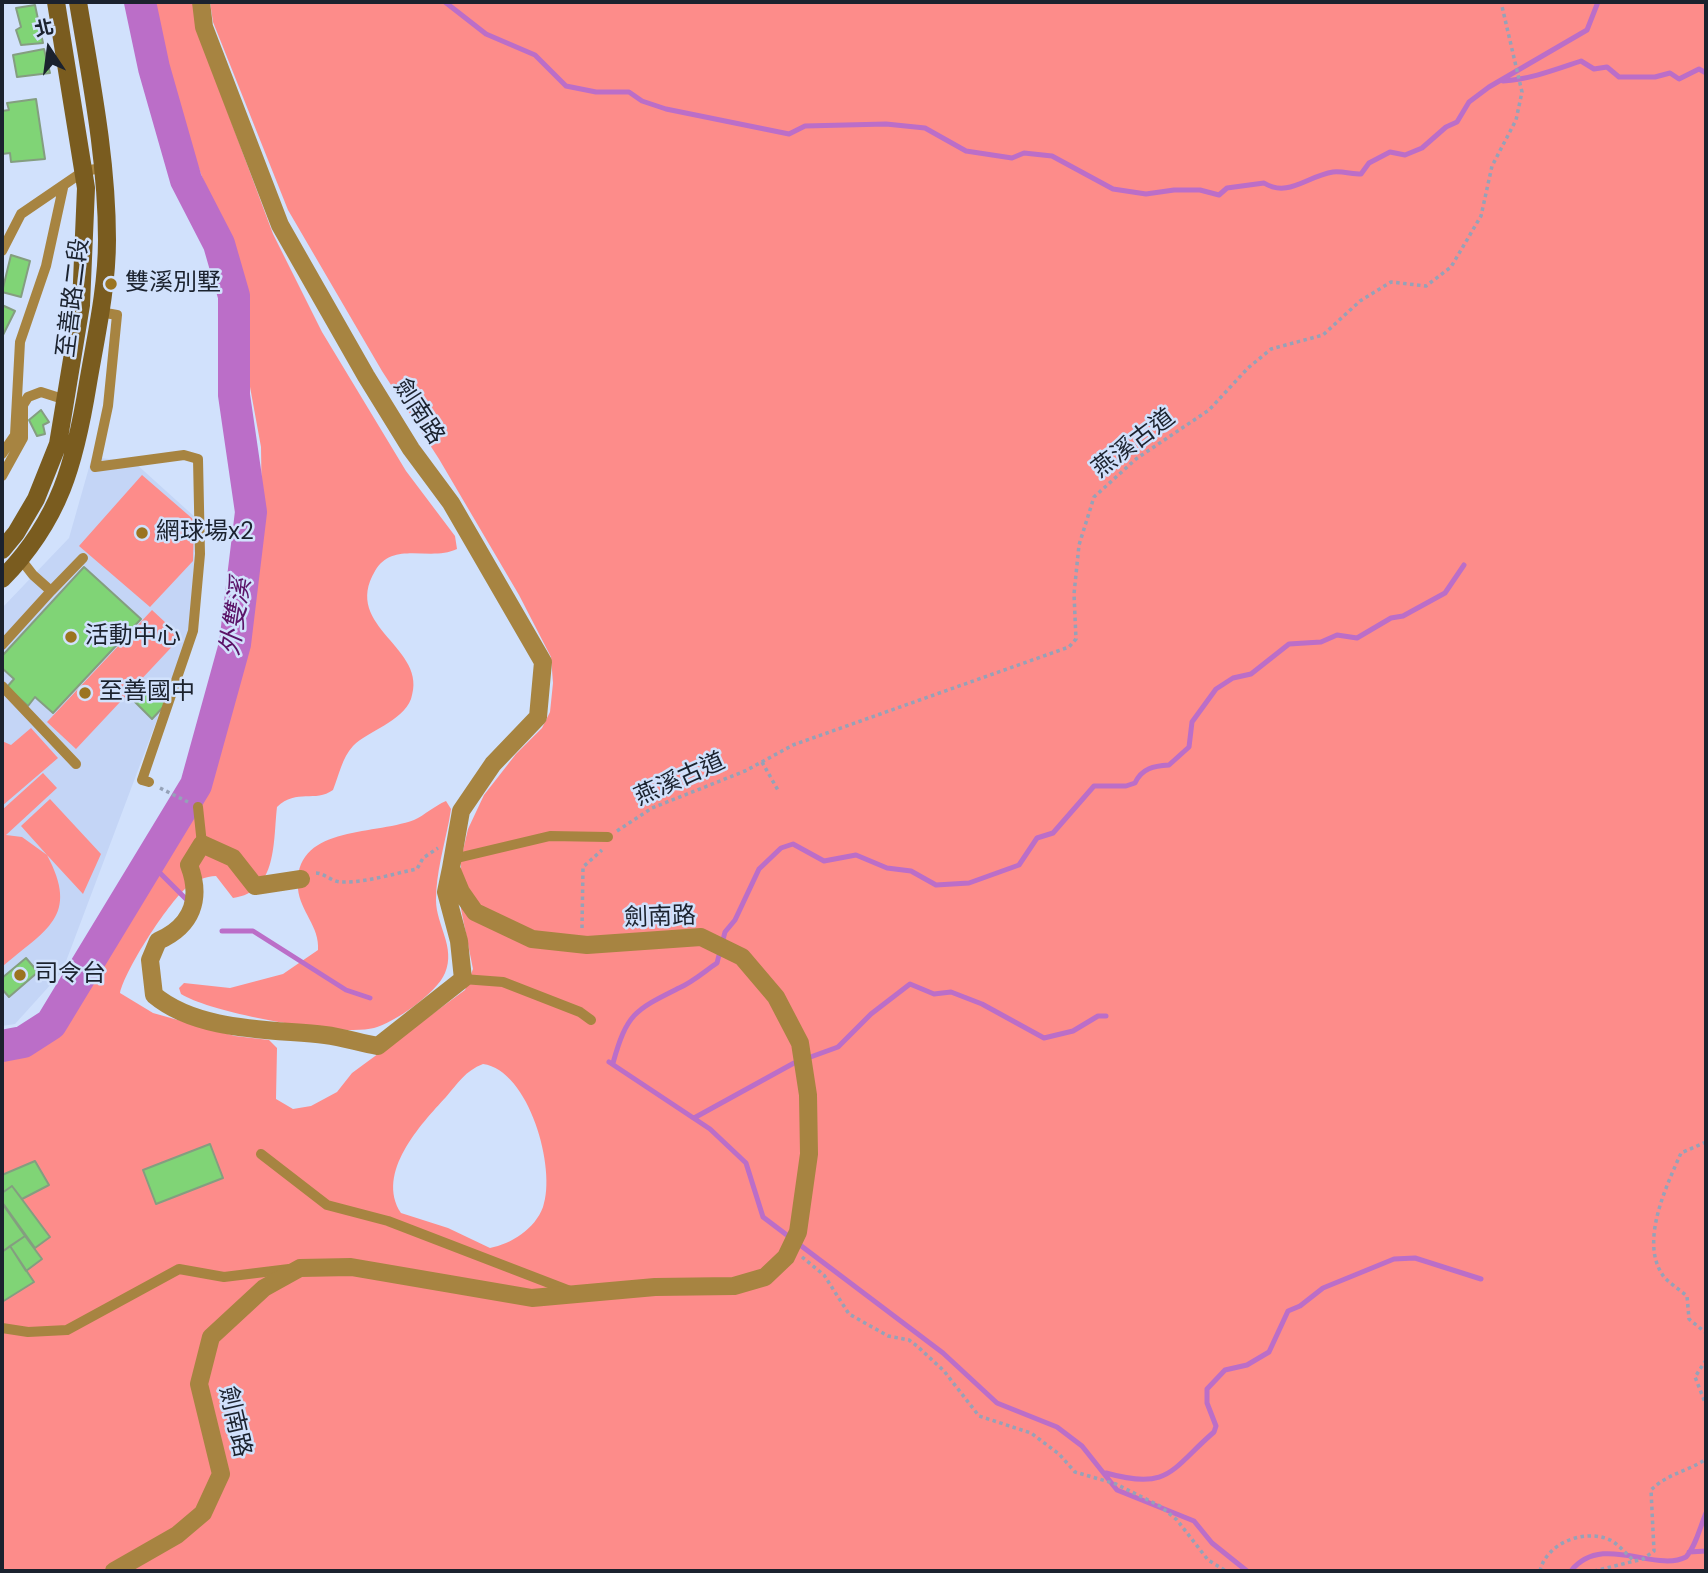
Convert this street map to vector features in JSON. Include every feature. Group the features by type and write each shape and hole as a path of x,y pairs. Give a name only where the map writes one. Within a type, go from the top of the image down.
{"street":[{"name":"至善路二段","path":"2,550 36,499 58,444 85,272 84,171 56,2"},
{"name":"至善路二段","path":"2,579 40,534 62,493 79,433 100,312 107,242 102,168 78,2"},
{"name":"劍南路","path":"114,1571 177,1535 203,1513 220,1474 199,1384 211,1337 264,1288 300,1268 351,1268 532,1298 654,1287 734,1286 765,1277 786,1257 793,1241 809,1154 808,1094 800,1043 776,997 742,957 701,937 587,945 532,939 475,912 452,864 461,811 493,764 538,717 543,662 452,503 411,449 366,376 280,225 204,27 201,2"},
{"path":"301,879 255,886 233,858 202,844 189,865 196,883 193,911 170,936 158,941 150,960 155,995 168,1006 243,1029 325,1035 378,1046 463,979 459,941 446,892 452,864"}],"lane":[{"path":"2,251 21,214 63,188 84,171 102,168"},
{"path":"2,454 15,435 20,342 46,266 63,188"},
{"path":"100,312 117,315 108,406 95,467 184,455 198,459 200,554 194,631 142,779 149,782"},
{"path":"2,476 23,438 23,405 28,397 41,392 65,400"},
{"path":"19,557 33,575 51,591"},
{"path":"2,645 83,558"},
{"path":"2,686 76,764"},
{"path":"198,807 202,844"},
{"path":"452,864 550,836 608,837"},
{"path":"463,979 503,982 580,1012 591,1020"},
{"path":"261,1154 327,1205 388,1220 578,1294"},
{"path":"2,1328 29,1332 67,1331 179,1269 223,1277 300,1268"}],"path":[{"name":"燕溪古道","path":"582,933 583,867 601,853 608,837 652,808 762,762 793,745 1069,647 1076,639 1074,594 1079,545 1094,497 1136,459 1209,410 1248,368 1271,349 1323,335 1360,301 1391,282 1426,286 1451,267 1481,216 1492,166 1516,120 1522,92 1501,2"},
{"path":"762,762 779,792"},
{"path":"149,782 198,807"},
{"path":"301,879 318,872 334,881 350,882 417,869 423,858 443,844 452,864"},
{"path":"1706,1142 1681,1153 1657,1211 1654,1256 1662,1275 1687,1296 1689,1319 1706,1333"},
{"path":"793,1241 824,1275 849,1314 888,1336 909,1340 917,1346 944,1371 979,1416 1031,1433 1059,1454 1075,1472 1116,1484 1160,1506 1177,1520 1208,1560 1226,1571"},
{"path":"1706,1360 1695,1377 1706,1405"},
{"path":"1594,1571 1634,1561 1654,1551 1651,1490 1664,1477 1688,1470 1706,1459"},
{"path":"1540,1571 1543,1561 1559,1544 1589,1536 1608,1539 1634,1561"}],"shaded area":[{"path":"153,2 193,2 196,27 273,234 322,332 406,471 455,536 457,549 435,554 392,556 375,571 368,591 369,608 376,623 409,665 414,681 407,707 393,720 353,746 343,761 333,790 326,794 292,798 277,807 270,863 258,886 248,894 233,898 216,876 200,879 186,888 148,937 130,968 120,993 153,1013 235,1036 269,1040 277,1048 276,1099 293,1109 311,1106 337,1092 352,1073 465,990 473,969 461,909 461,859 468,829 484,795 516,754 542,728 550,712 553,683 551,657 519,595 439,459 382,371 288,210 213,22 210,2 1706,2 1706,1571 2,1571 2,1054 21,1049 38,1040 69,1016 202,790 222,734 244,654 262,514 261,447 246,365 244,315 232,256 176,108","holes":["483,1064 499,1070 514,1084 536,1123 546,1169 546,1190 543,1207 528,1229 514,1239 490,1248 448,1228 401,1213 394,1198 394,1182 404,1150 462,1078"]},
{"name":"至善國中","path":"92,457 134,462 197,519 190,632 62,972 15,1024 2,1026 2,608 69,538"},
{"name":"網球場x2","path":"142,475 194,520 193,561 150,607 79,546"},
{"path":"152,610 181,637 76,749 47,722"},
{"path":"31,728 58,758 2,806 2,741 11,745"},
{"path":"43,773 57,788 6,835 22,837 47,855 60,893 59,908 44,931 2,967 2,810"},
{"path":"50,799 101,854 83,894 21,826"},
{"path":"446,801 451,809 436,900 447,945 448,963 440,981 414,1006 374,1028 334,1029 276,1022 219,1009 181,994 179,988 184,983 230,988 283,974 318,950 316,934 302,905 298,889 300,868 308,853 321,843 338,836 414,820"}],"building":[{"path":"35,5 43,43 21,45 16,30 21,27 16,8"},
{"path":"44,49 50,73 17,77 13,55"},
{"path":"36,99 45,159 11,162 10,153 2,154 2,111 9,110 7,103"},
{"path":"11,255 30,261 21,297 2,292"},
{"path":"2,305 15,311 2,337"},
{"path":"41,410 49,422 43,425 45,434 37,436 29,420"},
{"name":"活動中心","path":"84,567 141,619 53,713 35,697 28,706 7,687 14,679 2,668 2,656"},
{"path":"149,688 166,704 152,719 135,702"},
{"name":"司令台","path":"26,958 38,972 9,997 2,989 2,978"},
{"path":"210,1144 223,1178 156,1204 143,1170"},
{"path":"35,1161 49,1185 22,1199 12,1186 2,1193 2,1175"},
{"path":"12,1186 50,1237 35,1248 2,1202 2,1193"},
{"path":"4,1206 25,1236 2,1252 2,1207"},
{"path":"25,1236 42,1259 26,1271 10,1246"},
{"path":"10,1246 34,1282 2,1302 2,1252"}],"waterway":[{"name":"外雙溪","path":"2,1046 23,1042 51,1024 196,785 235,644 251,512 234,395 234,296 219,244 186,180 154,68 140,2"},
{"path":"445,2 486,34 535,55 566,86 596,92 629,92 642,101 666,109 789,134 805,126 886,124 925,128 966,151 1012,158 1024,153 1052,156 1113,189 1146,194 1200,190 1219,195 1227,188 1264,183 1273,187 1290,187 1333,172 1361,174 1369,163 1390,152 1405,155 1422,148 1446,127 1457,122 1469,102 1489,87 1587,30 1598,2"},
{"path":"1503,81 1533,76 1581,61 1594,69 1607,67 1619,77 1655,77 1670,73 1679,79 1699,69 1706,73"},
{"path":"613,1063 628,1023 642,1008 689,983 717,963 725,932 735,920 759,869 781,848 793,844 824,861 856,855 887,868 911,871 936,885 969,883 1019,865 1037,838 1053,833 1094,786 1126,786 1135,783 1141,774 1149,769 1169,765 1189,747 1192,722 1216,689 1233,678 1251,674 1289,644 1321,642 1337,635 1357,638 1391,618 1403,616 1445,593 1464,565"},
{"path":"148,861 187,900"},
{"path":"222,931 253,931 346,990 370,998"},
{"path":"694,1118 794,1063 838,1047 871,1014 910,984 934,994 951,992 982,1004 1044,1038 1073,1031 1098,1016 1106,1016"},
{"path":"609,1062 710,1129 746,1163 763,1217 943,1353 997,1403 1057,1427 1082,1446 1117,1490 1194,1521 1212,1543 1247,1571"},
{"path":"1106,1473 1127,1478 1157,1478 1178,1466 1214,1432 1216,1426 1207,1403 1207,1389 1225,1370 1247,1365 1269,1352 1288,1311 1300,1306 1323,1288 1394,1259 1415,1258 1481,1279"},
{"path":"1571,1571 1584,1560 1598,1555 1628,1555 1673,1561 1686,1557 1706,1513"},
{"path":"1689,1552 1706,1551"}],"place":[{"name":"雙溪別墅","path":"111,284"},
{"name":"網球場x2","path":"142,533"},
{"name":"活動中心","path":"71,637"},
{"name":"至善國中","path":"85,693"},
{"name":"司令台","path":"20,975"}]}
